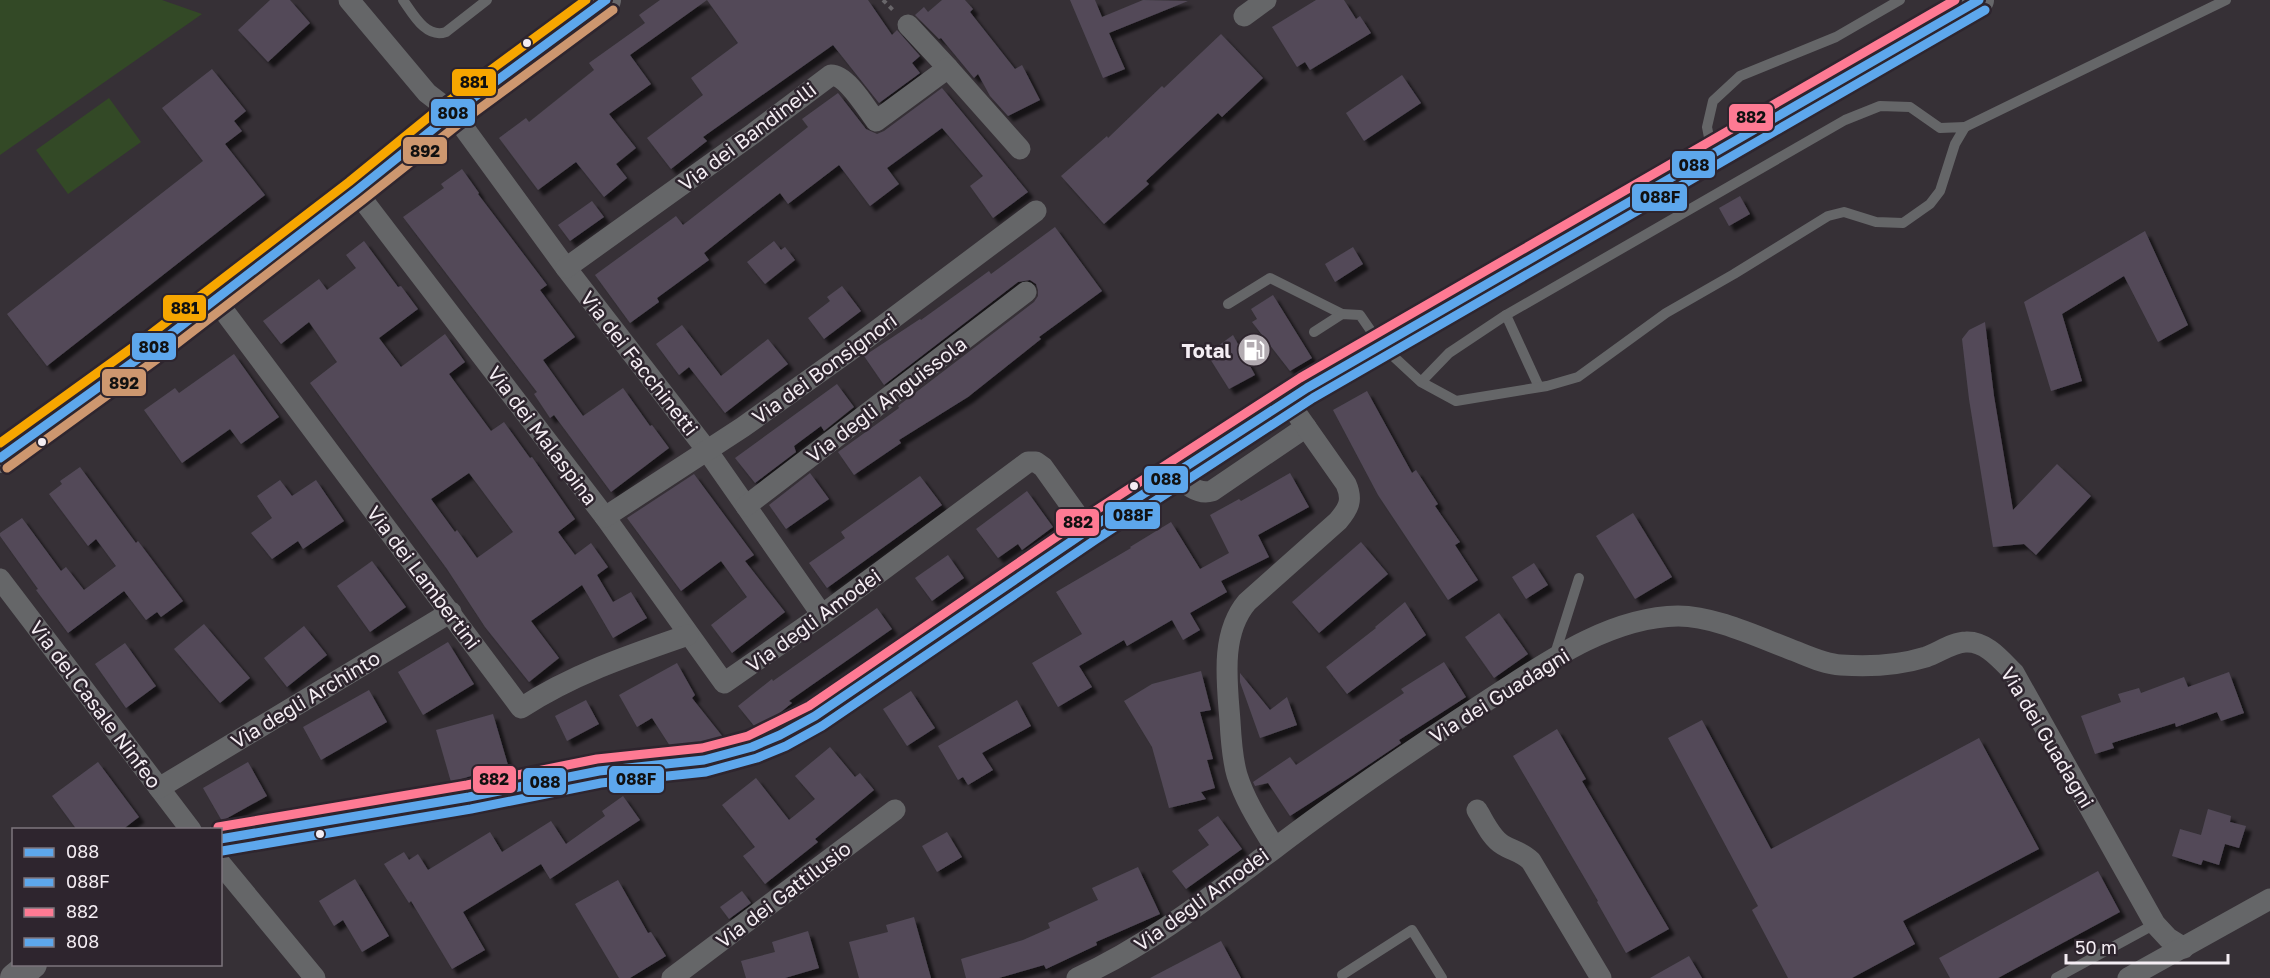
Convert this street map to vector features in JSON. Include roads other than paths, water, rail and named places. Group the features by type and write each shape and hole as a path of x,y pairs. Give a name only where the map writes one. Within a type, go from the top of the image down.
{"main road":[{"path":"0,458 82,400 356,191 453,113 606,0"},
{"path":"222,839 469,797 599,771 704,760 752,747 780,735 814,716 1088,530 1287,400 1380,344 1979,0"},
{"path":"15,978 30,966"}],"street":[{"name":"Via dei Facchinetti","path":"349,0 427,93 453,113 566,267 706,449 822,615"},
{"path":"1244,16 1266,0"},
{"path":"908,25 1020,149"},
{"name":"Via dei Bandinelli","path":"566,267 831,75 840,76 846,82 876,121 948,68"},
{"name":"Via dei Malaspina","path":"356,191 605,517 724,683"},
{"name":"Via dei Bonsignori","path":"605,517 735,432 848,352 1036,211"},
{"name":"Via degli Anguissola","path":"746,506 1026,292"},
{"name":"Via dei Lambertini","path":"215,299 521,708 544,693 587,672 688,634"},
{"name":"Via degli Amodei","path":"1077,978 1123,955 1186,915 1275,848 1253,812 1236,772 1231,744 1228,658 1233,627 1242,607 1329,530 1349,506 1350,493 1287,400"},
{"path":"1176,473 1182,480 1198,490 1206,493 1212,491 1306,427"},
{"name":"Via degli Amodei","path":"724,683 822,615 1028,462 1036,462 1043,467 1088,530"},
{"name":"Via del Casale Ninfeo","path":"0,579 189,828"},
{"name":"Via degli Archinto","path":"159,788 451,612"},
{"name":"Via dei Guadagni","path":"1275,848 1424,742 1553,657 1630,624 1678,616 1710,621 1816,659 1841,665 1897,663 1925,657 1965,642 1989,650 2014,673 2155,924 2168,938 2184,948"},
{"name":"Via dei Gattilusio","path":"672,978 895,810"},
{"path":"1477,810 1498,841 1504,846 1519,851 1531,861 1600,978"},
{"path":"222,865 315,978"},
{"path":"2128,978 2270,899"}],"lane":[{"path":"407,2 429,31 440,34 446,32 487,0"},
{"path":"1712,153 1707,127 1713,101 1740,76 1836,37 1900,0"},
{"path":"1421,382 1449,353 1506,315 1845,120 1880,106 1910,107 1940,128 1965,127 2226,0"},
{"path":"1228,304 1270,278 1342,314 1360,315 1380,344 1421,382 1456,401 1539,387 1578,377 1666,313 1828,216 1844,212 1876,222 1903,223 1930,204 1940,191 1955,144 1965,127"},
{"path":"1314,332 1342,314"},
{"path":"1506,315 1539,387"},
{"path":"1553,657 1579,578"},
{"path":"2056,978 2155,924"},
{"path":"1342,975 1412,930 1442,978"}],"place":[{"name":"Total","path":"1254,350"}]}
